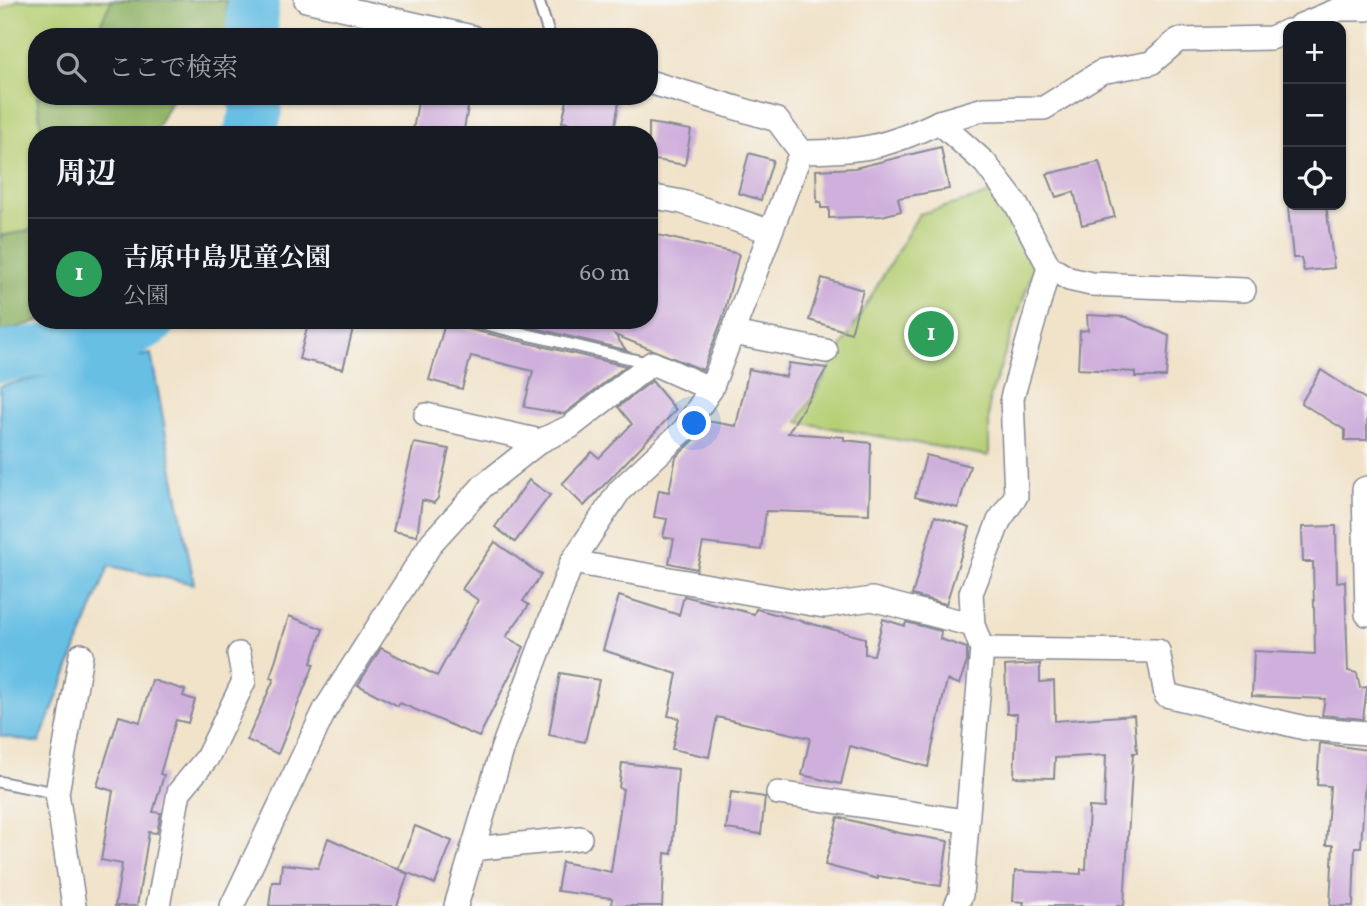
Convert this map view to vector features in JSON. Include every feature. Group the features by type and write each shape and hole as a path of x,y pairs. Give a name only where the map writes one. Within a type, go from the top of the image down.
{"street":[{"path":"306,0 432,28"},
{"path":"1311,21 1340,9 1367,9"},
{"path":"801,152 860,150 896,143 939,122 984,109 1044,108 1101,72 1151,63 1178,40 1271,38 1283,33"},
{"path":"658,85 777,120 801,152"},
{"path":"939,122 985,163 1016,204 1049,267 1069,279 1091,285 1244,290"},
{"path":"456,906 502,750 572,562 620,490 684,430 711,389 801,152"},
{"path":"658,198 682,202 769,231"},
{"path":"956,906 961,895 965,821 982,649 973,625 971,593 999,521 1016,496 1012,398 1049,267"},
{"path":"733,333 827,351"},
{"path":"232,906 325,710 432,542 483,486 540,441 570,427 652,363 711,389"},
{"path":"426,415 540,441"},
{"path":"1367,488 1367,614"},
{"path":"572,562 824,606 872,599 973,625"},
{"path":"982,649 1158,651 1166,695 1305,729 1367,733"},
{"path":"74,906 57,793 81,654"},
{"path":"158,906 179,792 207,758 244,681 239,654"},
{"path":"778,793 965,821"},
{"path":"472,849 580,838"}],"lane":[{"path":"538,0 547,28"},
{"path":"505,329 652,363"},
{"path":"0,782 57,793"}],"green space":[{"path":"18,0 112,0 98,28 28,28 28,105 39,105 41,126 28,126 28,231 0,236 0,10"},
{"path":"112,0 226,0 228,28 98,28"},
{"path":"38,105 169,105 158,126 41,126"},
{"path":"999,192 1034,267 989,401 989,456 798,422 919,214"},
{"path":"28,231 28,325 0,332 0,236"}],"water":[{"path":"151,354 194,584 109,566 39,743 0,736 0,386"}],"building":[{"path":"417,105 468,105 465,126 414,126"},
{"path":"566,105 618,105 615,126 585,126 562,122"},
{"path":"649,123 691,130 685,165 658,160 658,126 649,126"},
{"path":"941,147 949,189 898,198 901,211 882,216 829,218 829,208 821,208 821,202 817,202 816,170 855,168"},
{"path":"749,153 773,160 761,200 738,193"},
{"path":"1099,162 1115,217 1082,225 1074,192 1056,197 1047,174"},
{"path":"1288,210 1327,210 1334,268 1304,271 1301,258 1293,258"},
{"path":"658,235 739,254 724,314 703,370 615,335 626,350 538,329 658,329"},
{"path":"822,278 863,290 851,333 809,320"},
{"path":"1087,315 1126,317 1169,336 1166,377 1135,377 1135,372 1078,369 1080,331 1088,330"},
{"path":"307,329 353,329 343,369 299,359"},
{"path":"443,329 468,329 626,366 564,414 524,407 533,371 471,356 462,389 429,380"},
{"path":"789,363 827,368 788,433 844,437 844,440 871,443 869,514 766,511 761,550 703,543 697,569 669,563 674,539 663,537 667,519 654,517 659,490 669,492 676,457 694,440 707,421 736,426 749,369 786,377"},
{"path":"1321,370 1367,400 1367,440 1345,440 1345,430 1301,403"},
{"path":"652,381 676,410 584,506 562,484 592,452 599,458 632,424 618,407"},
{"path":"414,443 449,449 438,498 434,503 422,500 417,536 393,531"},
{"path":"926,455 970,466 958,508 915,497"},
{"path":"529,480 550,495 515,542 495,527"},
{"path":"935,516 970,527 946,604 912,595"},
{"path":"1336,526 1337,582 1345,581 1348,671 1357,673 1360,688 1367,687 1363,719 1322,715 1325,699 1252,696 1254,651 1315,654 1313,562 1303,562 1302,527"},
{"path":"495,542 541,575 523,601 529,605 506,637 524,647 479,737 400,703 398,706 358,685 381,648 437,676 478,600 462,589"},
{"path":"619,596 679,615 684,596 754,614 756,609 865,638 865,654 874,655 883,619 905,626 906,622 941,631 940,639 967,648 967,662 959,684 947,680 928,767 850,746 841,784 802,775 810,738 717,717 709,757 672,749 679,718 668,716 677,674 603,650"},
{"path":"289,616 323,629 311,663 314,664 278,754 247,740 274,679 270,678"},
{"path":"1040,664 1040,682 1054,681 1055,721 1134,715 1137,753 1133,753 1124,906 1023,906 1024,902 1013,901 1015,871 1081,874 1081,869 1086,869 1089,807 1104,808 1106,755 1055,758 1054,778 1014,777 1017,714 1007,714 1005,666"},
{"path":"560,673 599,680 585,742 549,735"},
{"path":"152,680 185,690 183,696 195,700 188,723 176,720 160,774 164,775 153,812 161,813 157,833 149,832 137,906 115,906 122,864 101,860 113,791 97,786 119,716 140,722"},
{"path":"1320,743 1367,750 1361,847 1355,847 1353,906 1330,906 1333,845 1326,845 1330,786 1317,785"},
{"path":"622,763 678,769 672,854 665,853 662,906 611,906 612,898 557,891 562,862 611,872 623,789 619,788"},
{"path":"731,792 765,797 761,834 726,829"},
{"path":"838,817 899,833 948,841 941,886 878,876 878,879 825,865"},
{"path":"415,826 452,841 435,884 398,869"},
{"path":"328,838 408,874 397,906 269,906 272,882 280,882 282,864 318,868"}],"waterway":[{"path":"252,28 253,0"},
{"path":"252,126 256,114 255,105"},
{"path":"0,357 117,340 135,329"}],"place":[{"name":"吉原中島児童公園","path":"931,334"}]}
